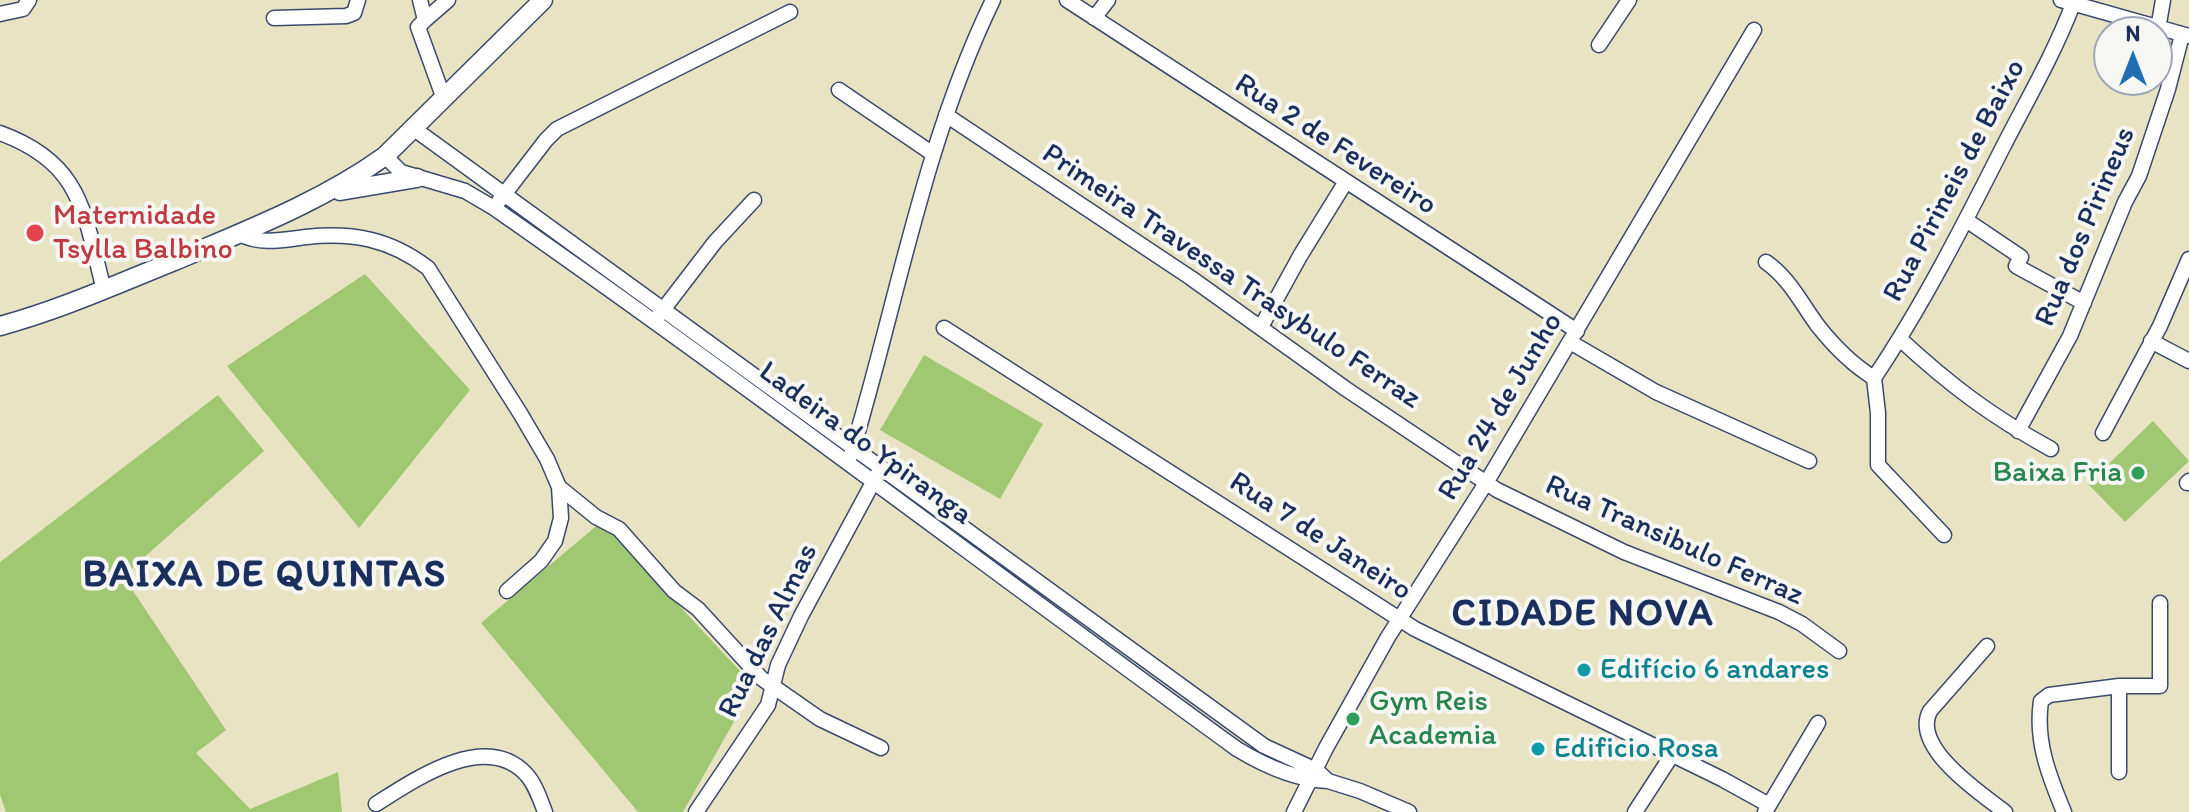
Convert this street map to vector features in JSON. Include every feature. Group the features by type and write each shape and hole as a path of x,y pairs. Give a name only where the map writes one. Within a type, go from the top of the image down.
{"main road":[{"path":"0,326 104,290 322,196 385,156 543,0"},
{"path":"322,196 371,184 417,178"}],"street":[{"path":"0,14 23,9 29,0"},
{"path":"274,18 346,16 354,13 358,0"},
{"path":"420,0 425,20"},
{"path":"444,99 418,27 448,0"},
{"path":"849,464 875,380 933,154 972,45 993,0"},
{"name":"Rua 2 de Fevereiro","path":"1067,0 1656,392 1809,461"},
{"path":"1094,18 1108,0"},
{"path":"1599,45 1629,0"},
{"path":"2067,2 2114,16"},
{"name":"Rua Pirineis de Baixo","path":"1874,378 1900,339 1966,220 2054,50 2067,2"},
{"path":"494,208 557,129 790,12"},
{"name":"Rua 24 de Junho","path":"1294,812 1400,620 1486,483 1754,30"},
{"name":"Rua dos Pirineus","path":"2018,431 2070,336 2084,303 2152,140 2186,35"},
{"path":"839,90 933,154"},
{"name":"Primeira Travessa Trasybulo Ferraz","path":"946,115 1486,483"},
{"name":"Ladeira do Ypiranga","path":"413,128 1264,746 1314,775"},
{"path":"0,133 32,146 60,168 70,181 79,196 104,290"},
{"name":"Ladeira do Ypiranga","path":"385,156 401,172 465,191 494,208 1254,759 1314,775"},
{"path":"1261,327 1345,183"},
{"path":"654,322 715,242 754,200"},
{"path":"1966,220 2021,257 2016,266 2084,303"},
{"path":"239,234 264,242 342,234 363,236 409,254 428,268 520,413 547,459 559,487 561,518 555,541 541,561 507,591"},
{"path":"1766,262 1785,277 1825,333 1853,363 1874,378 1878,465 1944,535"},
{"path":"2103,433 2187,268"},
{"name":"Rua 7 de Janeiro","path":"944,328 1400,620 1742,789 1767,808"},
{"path":"1900,339 1960,393 2051,449"},
{"path":"2151,341 2189,361"},
{"name":"Rua das Almas","path":"696,812 768,705 778,665 801,616 882,468"},
{"name":"Rua Transibulo Ferraz","path":"1486,483 1624,552 1779,612 1802,624 1839,651"},
{"path":"559,487 596,517 619,529 674,591 698,609 752,670 820,719 881,748"},
{"path":"2064,812 2042,752 2039,731 2041,701 2062,692 2119,686 2160,686 2160,603"},
{"path":"1987,646 1930,711 1925,720 1925,731 1959,776 2005,812"},
{"path":"2119,686 2119,772"},
{"path":"1767,808 1818,723"},
{"path":"1254,759 1264,746"},
{"path":"1635,812 1672,755"},
{"path":"376,804 423,774 456,762 488,756 511,763 526,774 545,812"},
{"path":"1314,775 1409,812"}],"green space":[{"path":"365,274 470,390 359,528 227,366"},
{"path":"924,355 1043,424 1000,499 880,430"},
{"path":"218,395 264,451 123,576 226,730 196,753 250,809 338,772 342,812 6,812 0,795 0,562"},
{"name":"Baixa Fria","path":"2153,421 2189,461 2125,522 2088,484"},
{"path":"601,522 754,686 683,812 638,812 481,623"}],"place":[{"name":"Maternidade Tsylla Balbino","path":"35,233"},
{"name":"Baixa Fria","path":"2138,473"},
{"name":"Edifício 6 andares","path":"1584,670"},
{"name":"Gym Reis Academia","path":"1353,719"},
{"name":"Edificio Rosa","path":"1538,749"}],"district":[{"name":"BAIXA DE QUINTAS","path":"265,576"},
{"name":"CIDADE NOVA","path":"1583,615"}]}
